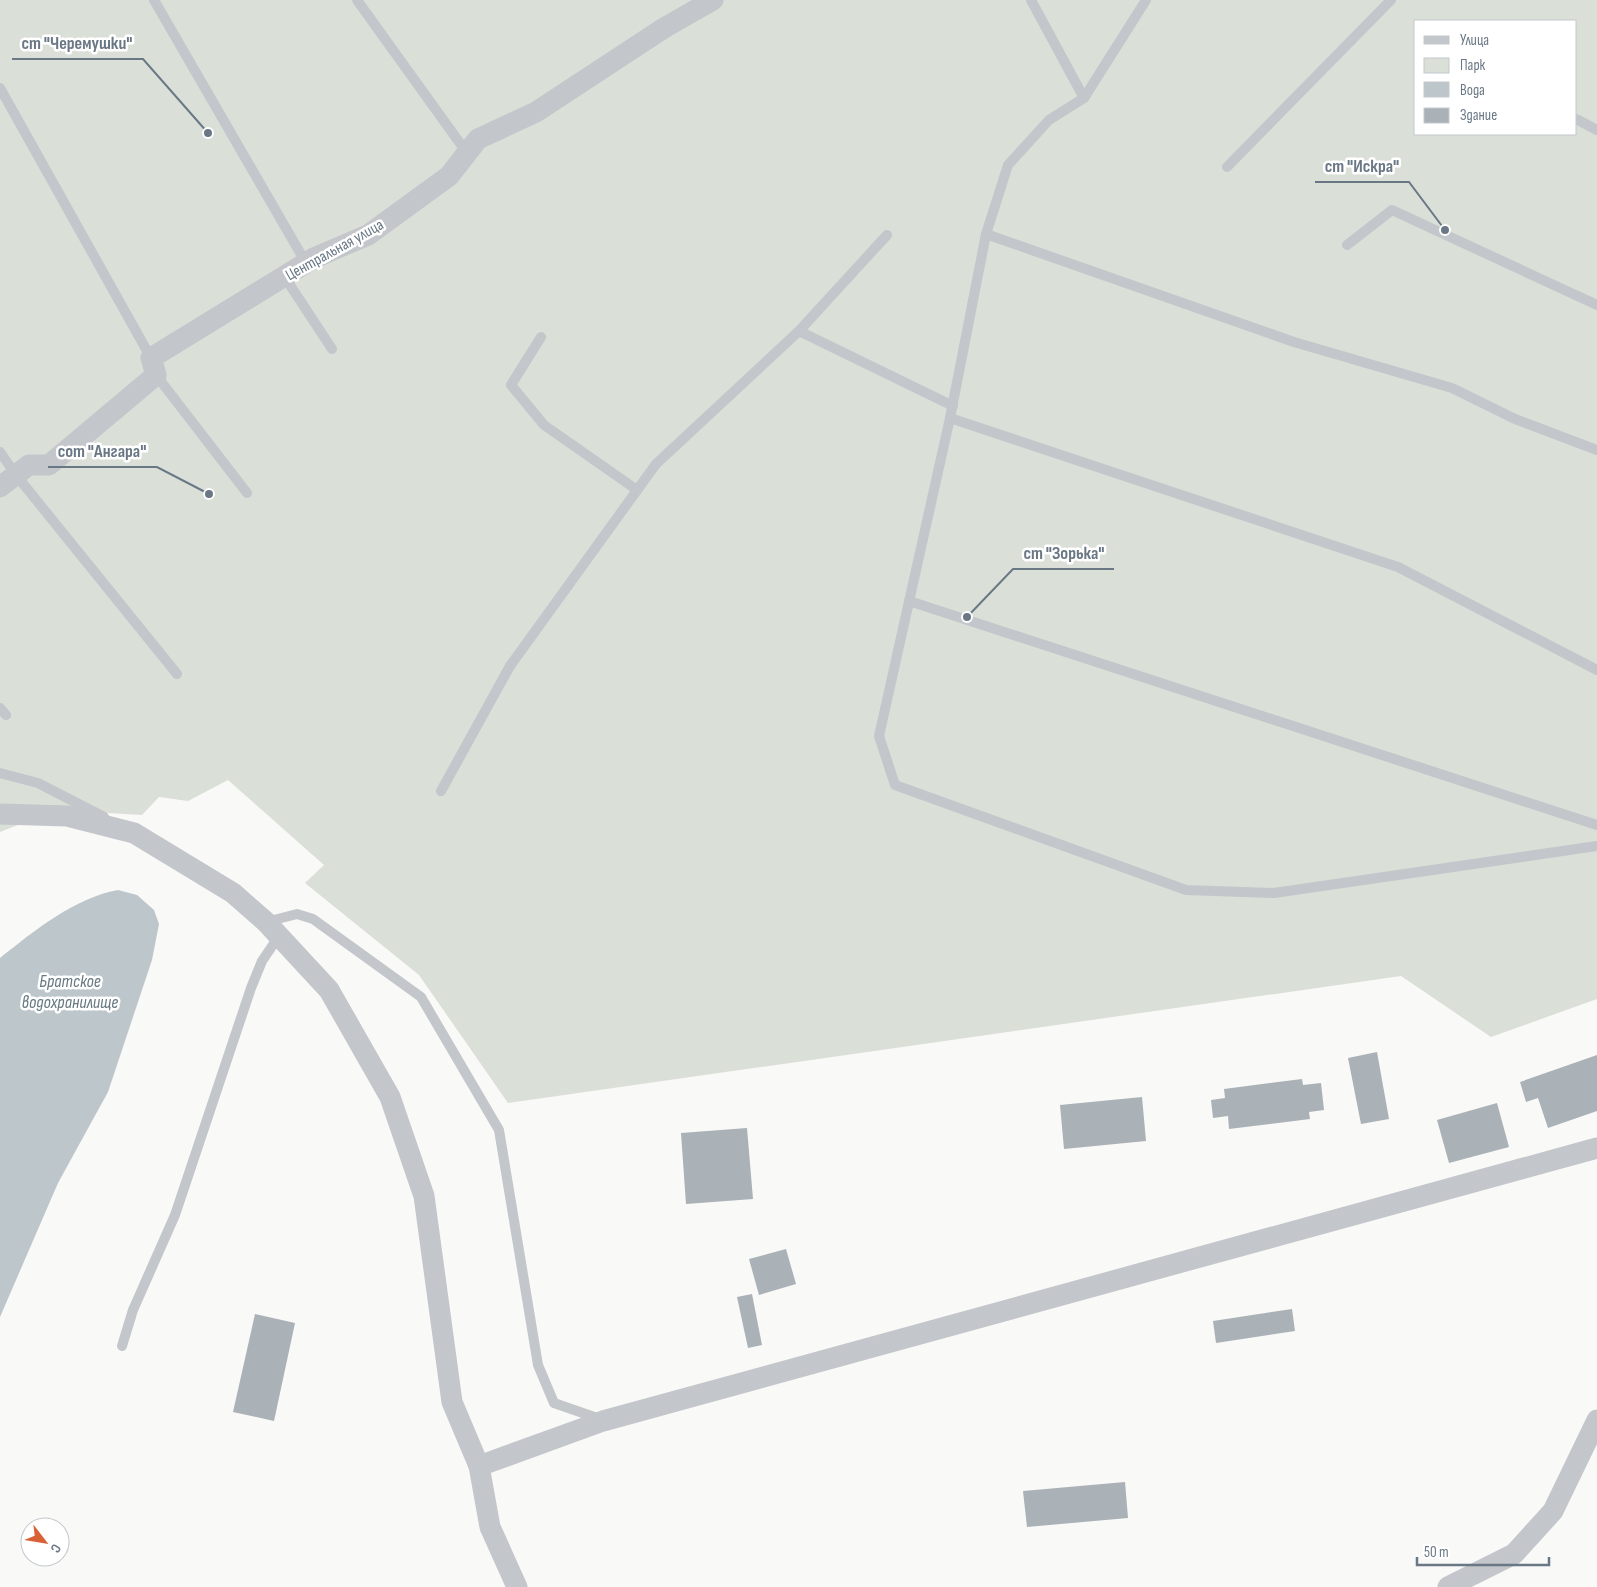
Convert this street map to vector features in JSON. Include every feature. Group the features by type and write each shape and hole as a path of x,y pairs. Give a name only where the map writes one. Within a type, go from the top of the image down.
{"street":[{"name":"Центральная улица","path":"8,481 29,465 49,465 154,367 284,276 306,263 368,235 450,176 478,139 536,112 664,28 713,0"},
{"path":"0,814 66,816 134,833 233,893 273,929 329,990 390,1097 424,1196 452,1402 479,1466 490,1527 517,1587"},
{"path":"479,1466 603,1421 1597,1148"},
{"path":"1448,1587 1514,1554 1527,1540 1553,1510 1597,1420"}],"lane":[{"path":"154,0 306,263"},
{"path":"357,0 467,153"},
{"path":"1031,0 1084,98"},
{"path":"1146,0 1084,98 1048,120 1008,165 986,234 950,418 879,736 895,785 1186,890 1274,893 1597,846"},
{"path":"1227,167 1391,0"},
{"path":"0,88 154,367 247,493"},
{"path":"1577,120 1597,130"},
{"path":"1347,245 1392,210 1597,306"},
{"path":"986,234 1294,342 1452,388 1515,419 1597,450"},
{"path":"440,791 510,666 656,464 799,331 887,235"},
{"path":"284,276 332,349"},
{"path":"799,331 952,406"},
{"path":"541,337 511,385 544,425 637,490"},
{"path":"950,418 1398,567 1597,670"},
{"path":"0,452 8,481 177,674"},
{"path":"909,601 1597,825"},
{"path":"0,773 38,783 134,833"},
{"path":"122,1346 132,1310 175,1216 251,988 273,929 297,914 313,919 421,997 499,1130 538,1366 554,1403 603,1421"}],"green space":[{"path":"0,0 1597,0 1597,999 1491,1037 1401,976 508,1103 419,975 305,883 324,865 228,780 188,801 159,797 142,815 56,810 0,832"}],"water":[{"name":"Братское водохранилище","path":"118,890 137,895 154,910 159,924 152,960 108,1092 58,1183 0,1317 0,958 70,908 102,894"}],"building":[{"path":"1377,1052 1389,1119 1361,1124 1348,1058"},
{"path":"1597,1055 1597,1111 1548,1128 1538,1098 1526,1102 1520,1082"},
{"path":"1302,1079 1303,1085 1321,1083 1324,1110 1309,1112 1310,1119 1229,1129 1228,1116 1213,1118 1211,1100 1225,1098 1224,1089"},
{"path":"1142,1097 1146,1141 1064,1149 1060,1105"},
{"path":"1497,1103 1509,1147 1449,1163 1437,1120"},
{"path":"747,1128 753,1199 686,1204 681,1133"},
{"path":"786,1249 796,1284 759,1295 749,1259"},
{"path":"752,1294 762,1345 748,1348 737,1297"},
{"path":"1292,1309 1295,1331 1216,1343 1213,1321"},
{"path":"255,1314 295,1323 274,1421 233,1412"},
{"path":"1125,1482 1128,1518 1027,1527 1023,1491"}],"place":[{"name":"ст \"Черемушки\"","path":"208,133"},
{"name":"ст \"Искра\"","path":"1445,230"},
{"name":"сот \"Ангара\"","path":"209,494"},
{"name":"ст \"Зорька\"","path":"967,617"}]}
